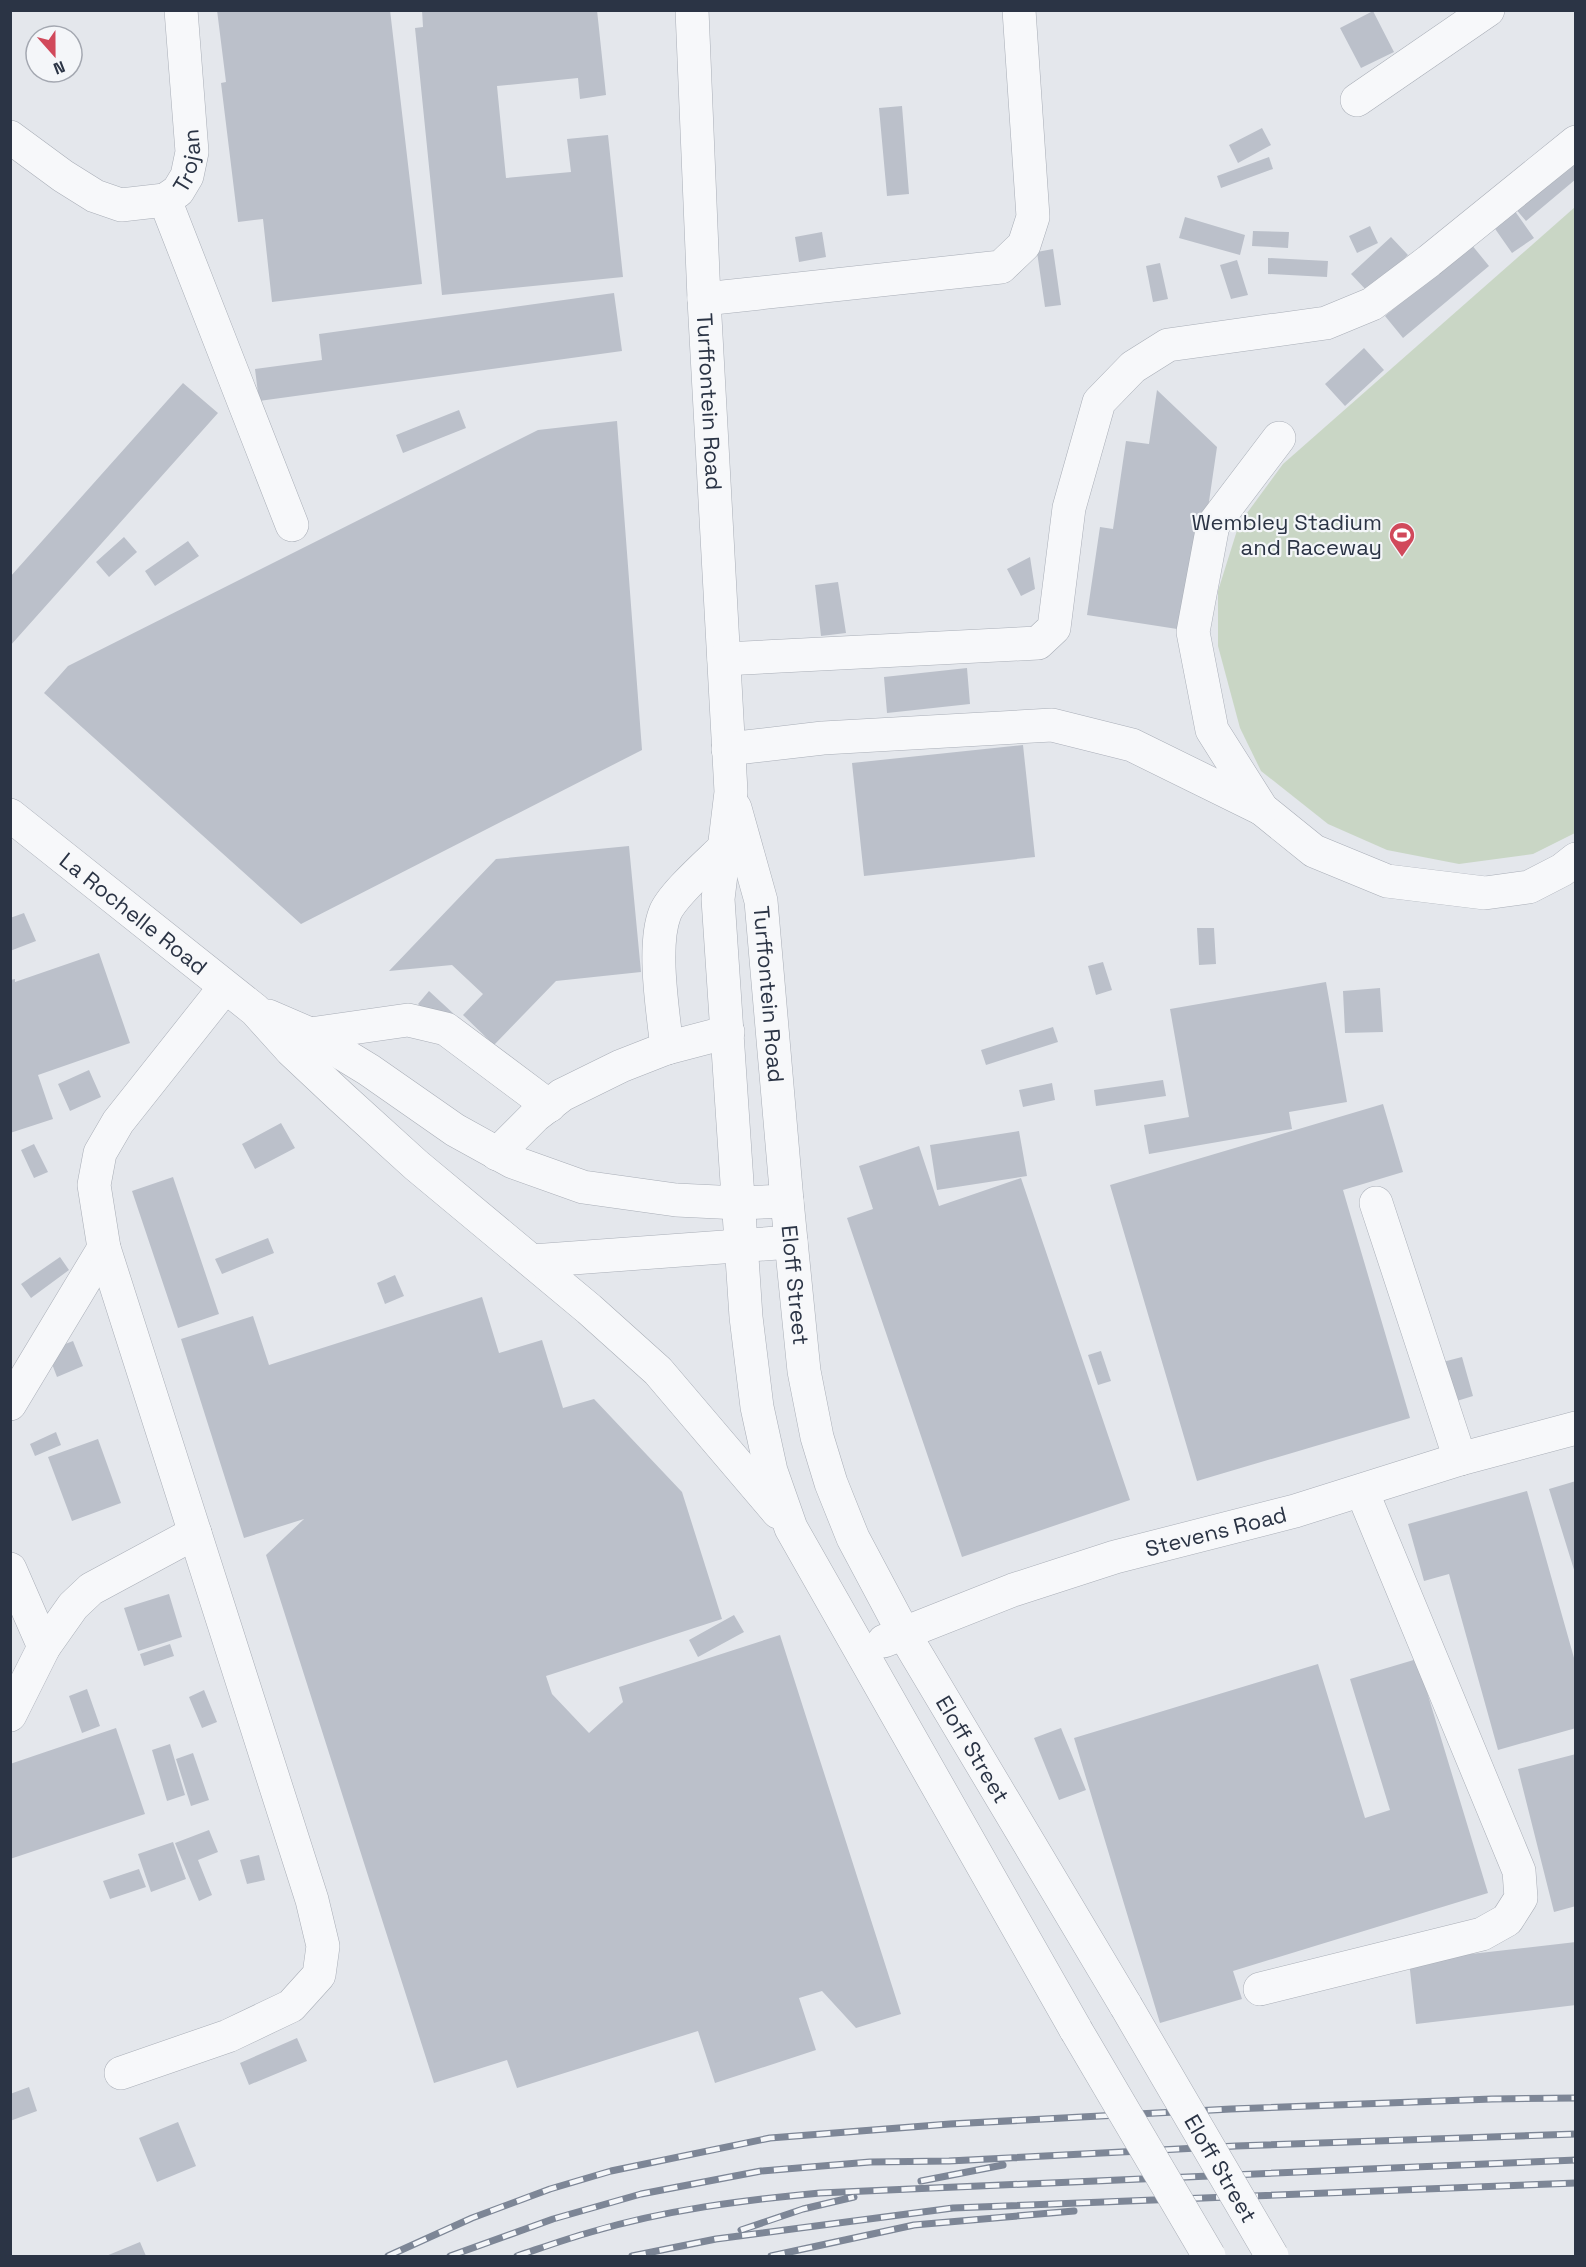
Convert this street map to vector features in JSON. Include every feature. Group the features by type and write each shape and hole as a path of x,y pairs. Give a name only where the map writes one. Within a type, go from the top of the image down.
{"street":[{"name":"Trojan","path":"10,137 63,176 95,196 121,205 165,200 178,191 187,176 192,152 181,10"},
{"name":"Turffontein Road","path":"692,10 704,299 731,792 718,899 739,1203"},
{"path":"704,299 1001,267 1024,245 1033,218 1018,10"},
{"path":"1357,100 1488,10"},
{"path":"724,659 1038,643 1054,628 1069,508 1099,402 1133,367 1168,345 1326,323 1372,304 1575,142"},
{"path":"165,200 292,525"},
{"path":"1262,809 1212,730 1193,632 1214,525 1279,438"},
{"path":"728,749 823,738 1052,725 1132,745 1262,809 1314,851 1387,881 1485,893 1529,887 1562,870 1575,859"},
{"name":"Turffontein Road","path":"731,792 761,901 787,1201"},
{"name":"La Rochelle Road","path":"10,815 255,1010"},
{"path":"667,1048 659,981 660,938 665,912 725,847"},
{"path":"121,2073 228,2036 291,2006 319,1975 323,1946 312,1900 104,1248 94,1185 100,1153 117,1122 225,987"},
{"path":"255,1010 310,1034 369,1070 455,1130 513,1162 583,1187 676,1200 739,1203 787,1201"},
{"path":"255,1010 291,1050 416,1165 532,1261 658,1371 791,1528"},
{"path":"310,1034 408,1020 446,1029 549,1106"},
{"path":"497,1154 535,1116 562,1095 611,1071 667,1048 728,1032"},
{"name":"Eloff Street","path":"787,1201 804,1371 817,1437 831,1483 853,1538 903,1632 1272,2256"},
{"name":"Eloff Street","path":"739,1203 746,1317 757,1407 771,1471 791,1528 1076,2030 1209,2256"},
{"path":"1376,1203 1460,1459"},
{"path":"532,1261 791,1242"},
{"path":"10,1404 104,1248"},
{"name":"Stevens Road","path":"862,1651 903,1632 1013,1590 1115,1557 1295,1511 1460,1459 1575,1428"},
{"path":"1260,1989 1482,1934 1507,1920 1521,1898 1520,1872 1362,1491"},
{"path":"10,1715 44,1647 73,1606 91,1590 195,1533"},
{"path":"10,1569 44,1647"}],"green space":[{"name":"Wembley Stadium and Raceway","path":"1575,207 1575,833 1533,854 1459,864 1387,850 1328,824 1261,771 1240,728 1218,646 1218,591 1239,524 1283,464"}],"building":[{"path":"217,10 390,10 422,284 272,302 263,219 238,222 221,83 226,82"},
{"path":"422,10 597,10 606,95 580,99 578,78 497,86 506,178 571,172 567,139 608,135 623,277 442,295 415,28 423,27"},
{"path":"1373,11 1394,52 1361,68 1340,28"},
{"path":"902,106 909,194 887,196 879,108"},
{"path":"1262,128 1271,145 1238,163 1229,145"},
{"path":"1576,143 1576,179 1526,221 1508,200"},
{"path":"1269,157 1273,169 1221,188 1217,176"},
{"path":"1512,207 1534,238 1512,253 1491,223"},
{"path":"1185,217 1245,235 1240,255 1179,238"},
{"path":"1370,226 1378,243 1357,253 1349,236"},
{"path":"1253,231 1289,232 1288,248 1252,246"},
{"path":"822,232 826,257 799,262 795,237"},
{"path":"1391,237 1408,255 1368,292 1351,274"},
{"path":"1471,244 1489,266 1403,338 1385,316"},
{"path":"1053,249 1061,305 1045,307 1037,252"},
{"path":"1268,258 1328,261 1327,277 1268,274"},
{"path":"1237,260 1248,295 1231,299 1220,265"},
{"path":"1160,263 1168,299 1153,302 1146,266"},
{"path":"614,293 622,351 259,401 255,369 322,360 319,334"},
{"path":"1364,348 1384,370 1345,406 1325,384"},
{"path":"183,383 218,413 10,646 10,577"},
{"path":"1157,390 1217,447 1190,631 1087,615 1100,527 1113,529 1126,441 1149,444"},
{"path":"459,410 466,428 403,453 396,435"},
{"path":"617,421 642,750 301,924 44,693 68,666 538,430"},
{"path":"124,537 137,552 109,577 96,562"},
{"path":"188,541 199,556 155,586 145,571"},
{"path":"1030,557 1035,589 1021,596 1007,569"},
{"path":"838,582 846,633 821,636 815,585"},
{"path":"967,668 970,704 887,713 884,677"},
{"path":"1023,745 1035,857 864,876 852,763"},
{"path":"629,846 641,972 556,981 494,1045 463,1015 483,994 452,965 389,971 496,859"},
{"path":"24,913 36,941 10,951 10,918"},
{"path":"1197,928 1214,928 1216,964 1199,965"},
{"path":"99,953 130,1043 38,1075 53,1119 10,1133 10,980 15,979 15,982"},
{"path":"1103,962 1112,990 1096,995 1088,966"},
{"path":"1326,982 1347,1102 1289,1112 1292,1129 1149,1154 1144,1125 1189,1117 1170,1009"},
{"path":"1380,988 1383,1032 1345,1033 1343,991"},
{"path":"429,991 455,1015 443,1028 418,1004"},
{"path":"1053,1027 1058,1042 986,1065 981,1050"},
{"path":"89,1070 101,1097 70,1111 58,1084"},
{"path":"1163,1080 1166,1096 1096,1106 1094,1090"},
{"path":"1052,1083 1055,1100 1023,1107 1019,1090"},
{"path":"1383,1104 1403,1172 1343,1190 1410,1418 1197,1481 1110,1185"},
{"path":"281,1123 295,1148 255,1169 242,1144"},
{"path":"1019,1131 1027,1176 937,1190 930,1145"},
{"path":"34,1144 48,1172 34,1178 21,1150"},
{"path":"919,1146 939,1206 1021,1178 1130,1500 962,1557 847,1218 873,1209 859,1166"},
{"path":"173,1177 219,1314 178,1328 132,1191"},
{"path":"268,1238 274,1253 222,1274 215,1259"},
{"path":"60,1257 69,1270 31,1298 21,1284"},
{"path":"395,1275 404,1296 385,1304 377,1283"},
{"path":"482,1297 499,1353 542,1340 563,1408 594,1399 682,1492 722,1619 546,1676 552,1694 589,1733 623,1702 619,1687 780,1635 901,2014 856,2028 822,1991 799,1998 816,2050 715,2083 698,2031 517,2088 507,2060 434,2083 266,1555 304,1519 244,1538 181,1339 253,1316 269,1365"},
{"path":"73,1341 83,1366 57,1377 47,1351"},
{"path":"1101,1351 1111,1381 1098,1385 1088,1355"},
{"path":"1462,1357 1473,1396 1447,1404 1435,1364"},
{"path":"56,1432 61,1445 35,1456 30,1444"},
{"path":"98,1439 121,1503 72,1521 48,1457"},
{"path":"1576,1481 1576,1573 1575,1573 1549,1489"},
{"path":"1527,1491 1576,1665 1576,1728 1498,1750 1449,1574 1424,1581 1408,1524"},
{"path":"169,1594 182,1637 138,1651 124,1608"},
{"path":"734,1615 744,1632 698,1657 689,1640"},
{"path":"170,1644 174,1656 144,1666 140,1654"},
{"path":"1417,1659 1488,1893 1233,1971 1242,1999 1160,2023 1074,1738 1318,1664 1365,1818 1390,1810 1350,1679"},
{"path":"87,1689 100,1726 82,1733 69,1696"},
{"path":"204,1690 217,1722 202,1728 189,1697"},
{"path":"116,1728 145,1814 10,1859 10,1764"},
{"path":"1061,1728 1086,1790 1059,1800 1034,1738"},
{"path":"170,1744 185,1795 167,1801 152,1750"},
{"path":"193,1753 209,1800 191,1806 176,1759"},
{"path":"1576,1754 1576,1906 1554,1912 1518,1769"},
{"path":"209,1830 218,1852 198,1860 212,1895 199,1901 175,1843"},
{"path":"173,1842 186,1879 151,1892 138,1854"},
{"path":"259,1855 265,1880 247,1884 240,1860"},
{"path":"139,1869 146,1887 110,1899 103,1881"},
{"path":"1576,1942 1576,2005 1416,2024 1409,1961"},
{"path":"297,2038 307,2061 249,2085 240,2063"},
{"path":"29,2087 37,2111 10,2121 10,2094"},
{"path":"178,2122 196,2166 157,2182 139,2138"},
{"path":"140,2242 146,2256 106,2256"}],"railway":[{"path":"388,2256 472,2218 550,2189 611,2171 770,2138 950,2124 1231,2109 1576,2098"},
{"path":"450,2256 553,2219 641,2194 761,2171 870,2162 949,2161 1236,2146 1576,2134"},
{"path":"517,2256 619,2224 647,2218 733,2203 820,2193 1576,2160"},
{"path":"921,2181 1003,2165"},
{"path":"632,2256 716,2239 953,2208 1576,2183"},
{"path":"741,2230 803,2209 854,2197"},
{"path":"771,2256 914,2225 1074,2211"}],"place":[{"name":"Wembley Stadium and Raceway","path":"1402,558"}]}
